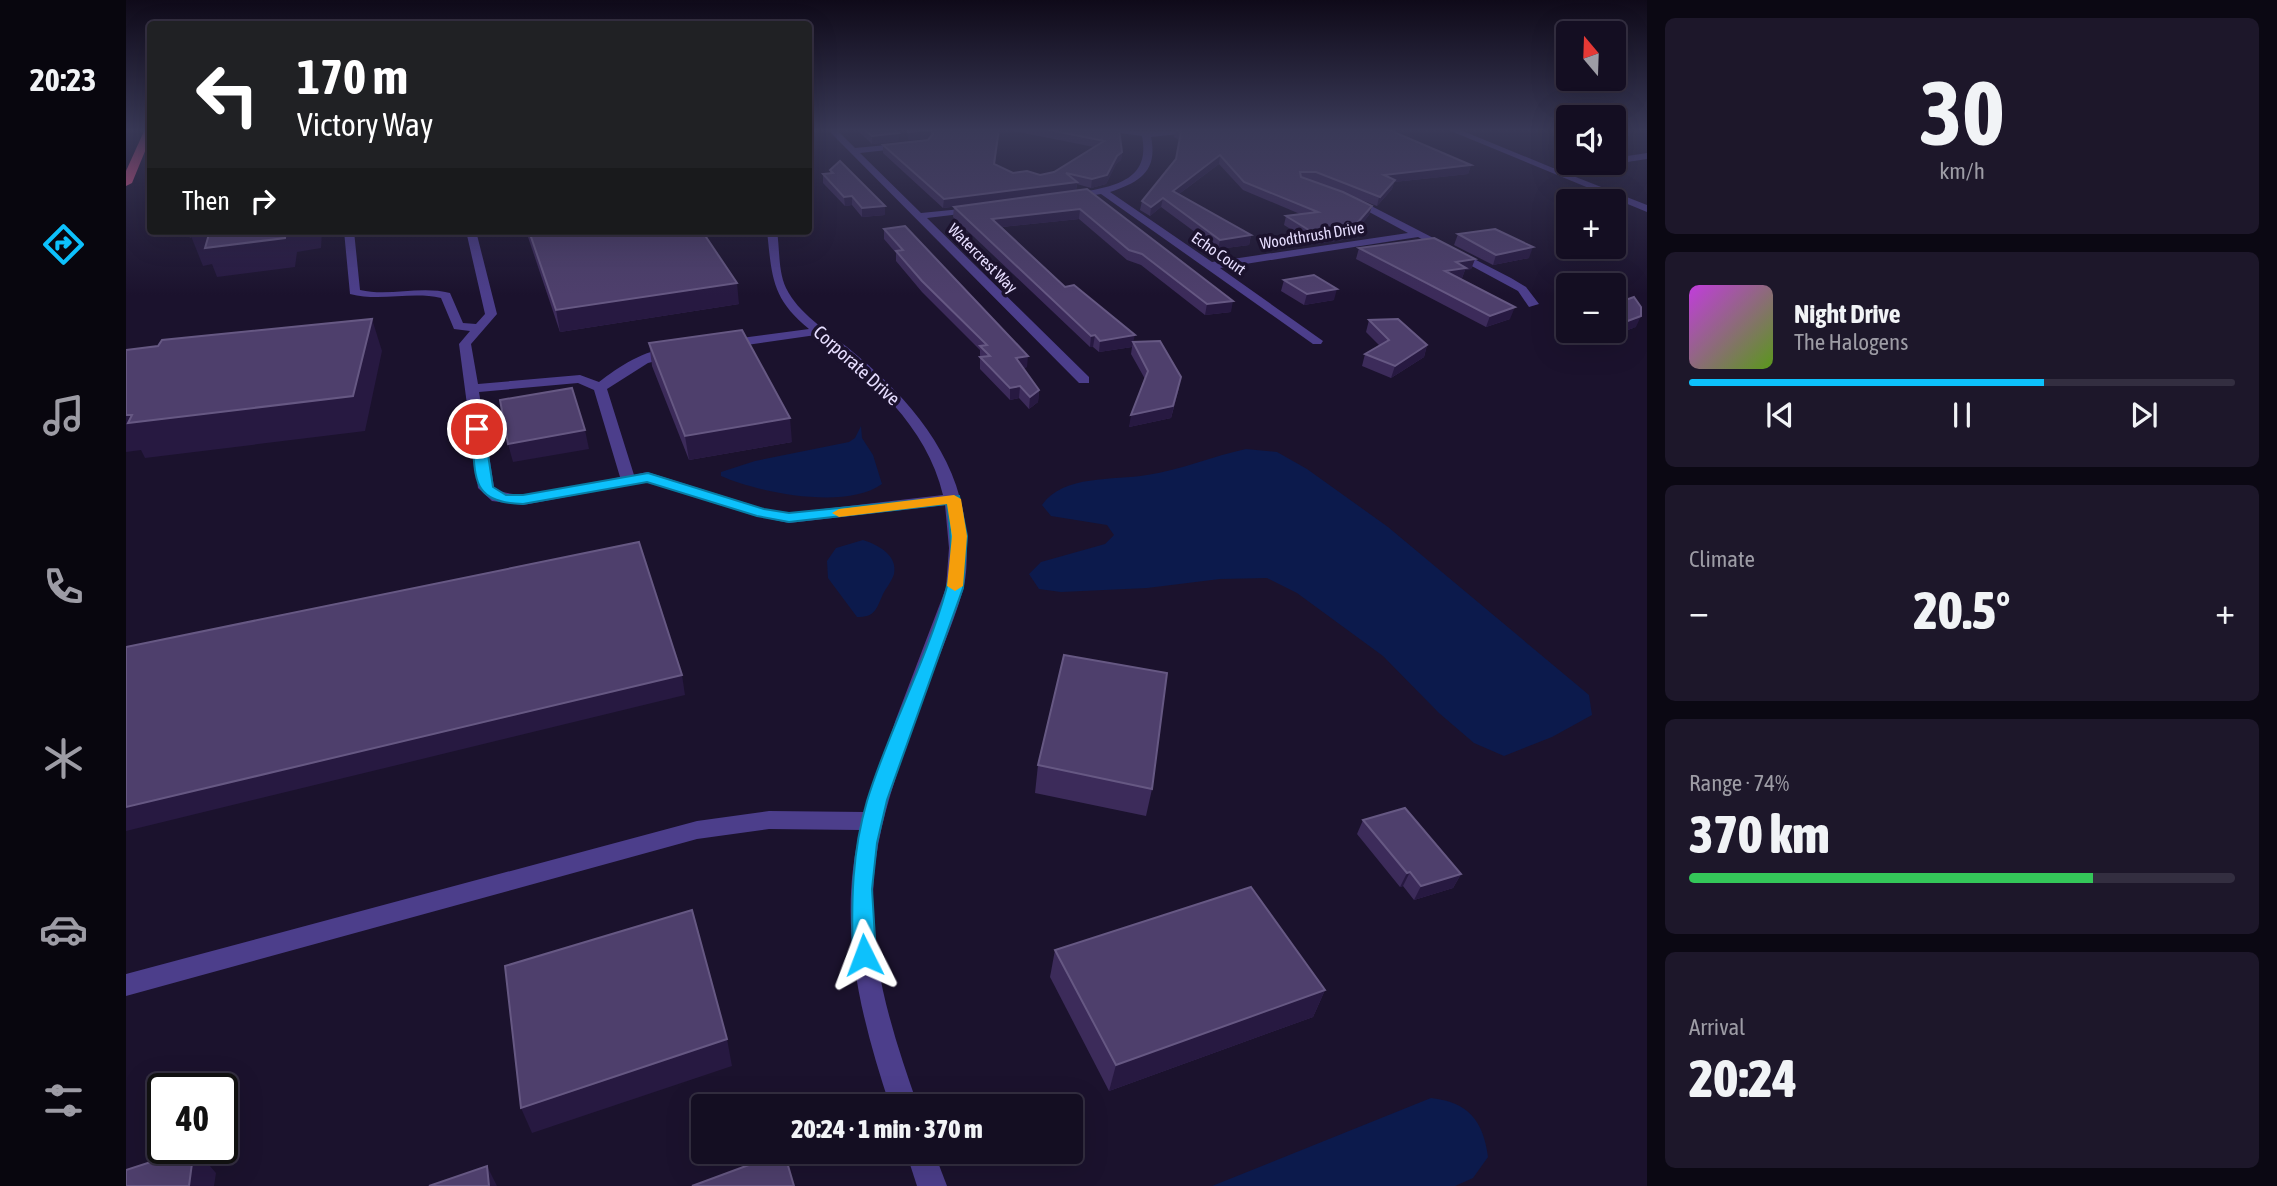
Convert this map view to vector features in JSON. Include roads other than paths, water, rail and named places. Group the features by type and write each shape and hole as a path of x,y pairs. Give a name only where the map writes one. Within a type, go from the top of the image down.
{"street":[{"name":"Watercrest Way","path":"887,184 1084,380"},
{"path":"1062,198 1103,191 1118,184"},
{"path":"1586,184 1647,209"},
{"name":"Echo Court","path":"1103,191 1317,341"},
{"path":"1338,192 1511,282 1534,304"},
{"path":"919,216 987,207"},
{"name":"Woodthrush Drive","path":"1210,266 1420,234"},
{"path":"349,235 354,292 371,298 428,290 446,295 458,326 479,328"},
{"path":"472,235 491,314 465,344 486,488 491,494 504,499 523,500 628,480 656,478 762,513 789,517 954,499"},
{"name":"Corporate Drive","path":"772,235 781,289 795,309 872,373 911,415 936,454 954,499 959,536 955,588 905,720 872,821 862,889 864,955 870,995 881,1039 900,1094"},
{"path":"600,388 634,362 654,354 820,331"},
{"path":"471,389 580,379 600,388 628,480"},
{"path":"126,985 698,830 769,820 872,821"},
{"path":"924,1164 932,1186"}],"water":[{"path":"861,426 862,438 873,455 882,484 866,492 847,496 803,496 758,488 721,476 721,472 755,461 849,442 855,438"},
{"path":"1246,449 1277,452 1307,469 1388,527 1589,695 1592,715 1552,737 1504,756 1474,743 1439,713 1383,656 1297,593 1267,578 1220,579 1147,588 1061,592 1039,589 1029,574 1041,562 1105,544 1114,535 1107,525 1051,516 1042,505 1051,495 1063,488 1076,483 1160,473"},
{"path":"863,540 890,556 894,574 874,612 868,616 857,617 828,578 827,561 836,548"},
{"path":"1431,1098 1455,1104 1472,1115 1486,1144 1488,1157 1473,1178 1455,1186 1212,1186"}]}
